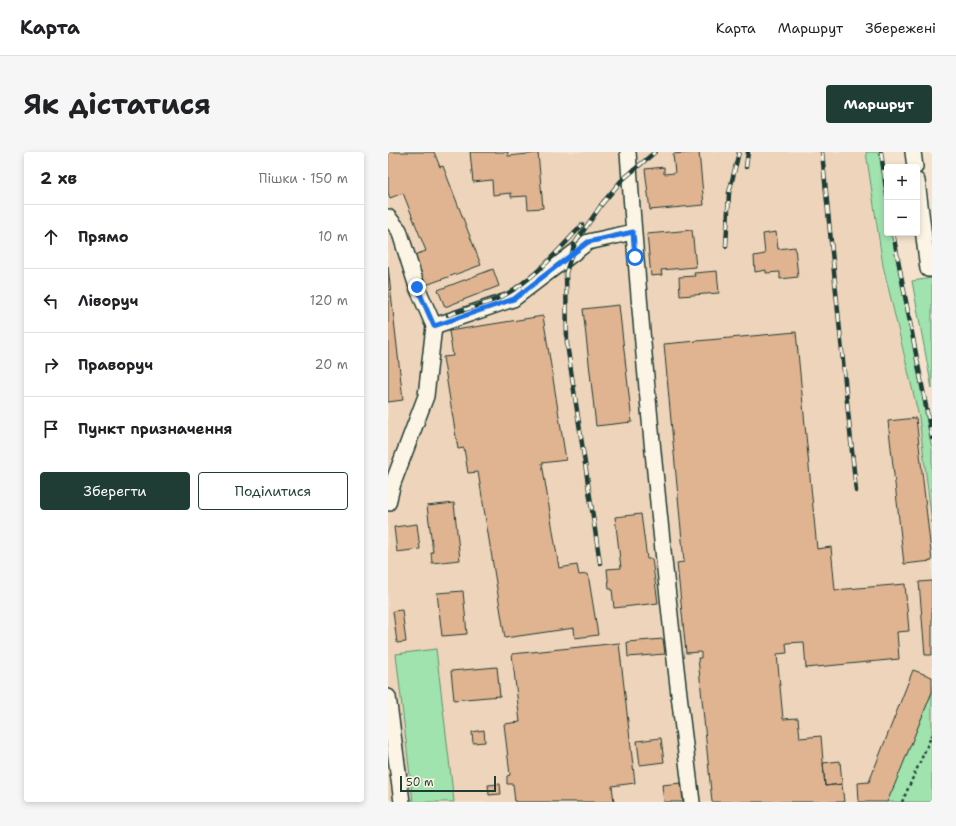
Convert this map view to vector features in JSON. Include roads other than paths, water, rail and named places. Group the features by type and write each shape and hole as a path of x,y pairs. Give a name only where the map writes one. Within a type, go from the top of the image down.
{"lane":[{"path":"628,152 633,232 673,650 692,802"},
{"path":"913,152 915,164"},
{"path":"919,200 928,269 932,269"},
{"path":"388,217 399,230 417,287 434,326 426,396 393,484 388,502"},
{"path":"434,326 514,299 588,242 633,232"},
{"path":"388,697 402,802"}],"railway":[{"path":"601,205 621,181 655,152"},
{"path":"726,246 729,193 739,152"},
{"path":"746,167 748,152"},
{"path":"822,152 856,491"},
{"path":"881,152 884,174"},
{"path":"600,563 567,344 566,273 575,243 604,201"},
{"path":"448,315 501,297 524,283 544,265 582,225"},
{"path":"894,236 932,438"}]}
